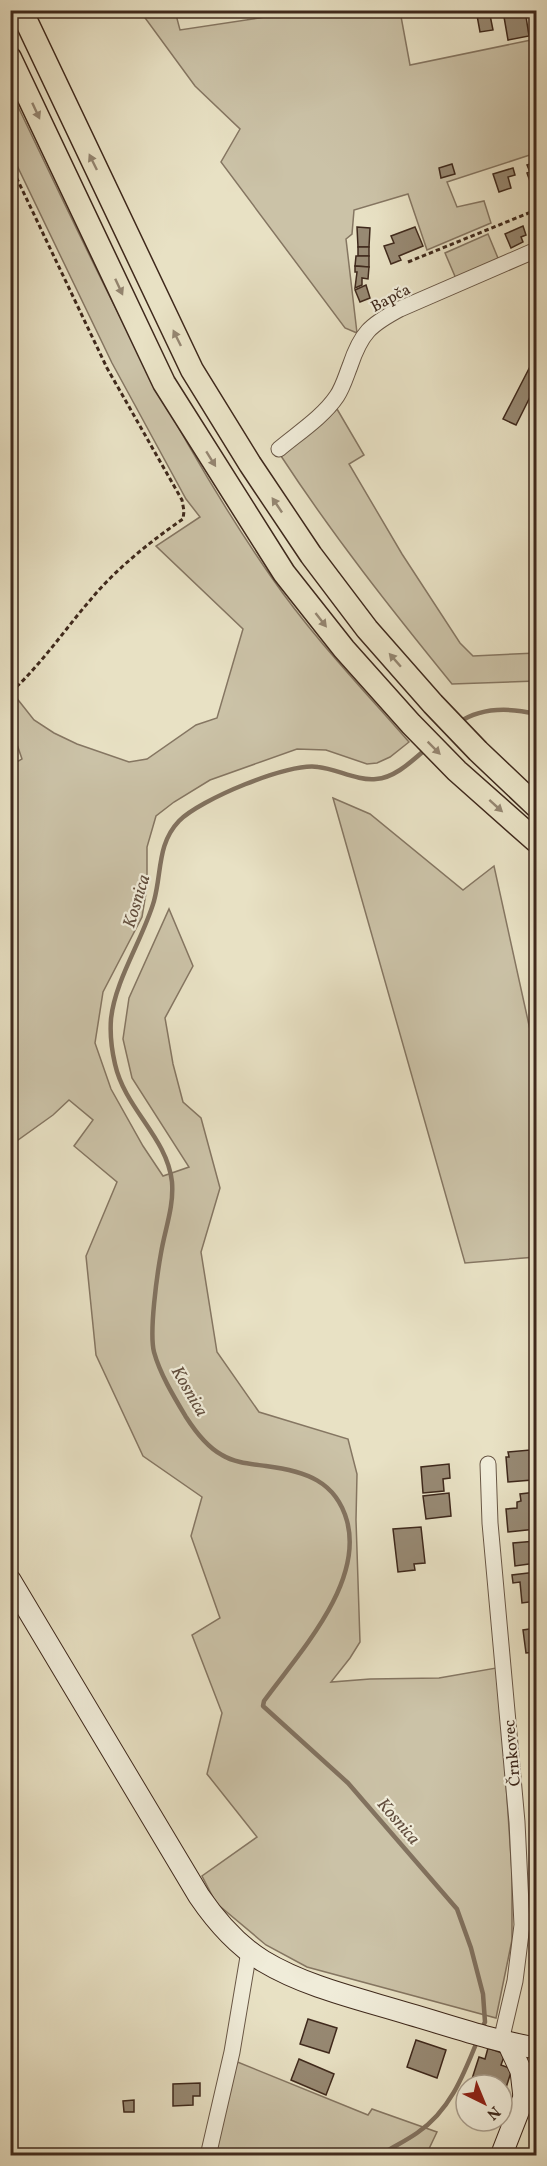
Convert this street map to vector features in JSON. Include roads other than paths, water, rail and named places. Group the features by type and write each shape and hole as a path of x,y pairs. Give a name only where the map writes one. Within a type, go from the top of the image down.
{"main road":[{"path":"21,10 192,370 250,464 311,555 367,629 478,751 537,806"},
{"path":"10,58 164,382 284,573 344,649 411,724 457,771 537,841"},
{"path":"10,1580 212,1915 237,1942 261,1960 296,1977 353,1997 464,2030 537,2048"},
{"path":"499,2040 521,2071 524,2097"},
{"path":"501,2156 524,2097 537,2078"}],"street":[{"name":"Bapča","path":"279,449 319,416 338,395 358,343 364,333 380,320 400,309 537,250"},
{"name":"Črnkovec","path":"488,1464 490,1523 517,1822 522,1925 515,1981 499,2040"},
{"path":"208,2156 232,2052 249,1950"}],"waterway":[{"name":"Kosnica","path":"458,723 476,714 496,710 536,714"},
{"name":"Kosnica","path":"426,749 397,772 383,778 362,778 318,767 287,770 224,793 190,812 179,821 167,839 154,901 118,989 111,1019 111,1036 120,1080 162,1151 169,1166 172,1182 153,1318 154,1352 164,1377 190,1422 211,1448 232,1460 294,1471 317,1480 335,1496 347,1521 350,1545 346,1569 337,1593 310,1640 264,1701 263,1706 348,1783 457,1909 471,1948 483,1994 485,2022 482,2028"},
{"name":"Kosnica","path":"384,2156 385,2152 429,2124 447,2103 455,2091 478,2039"}]}
